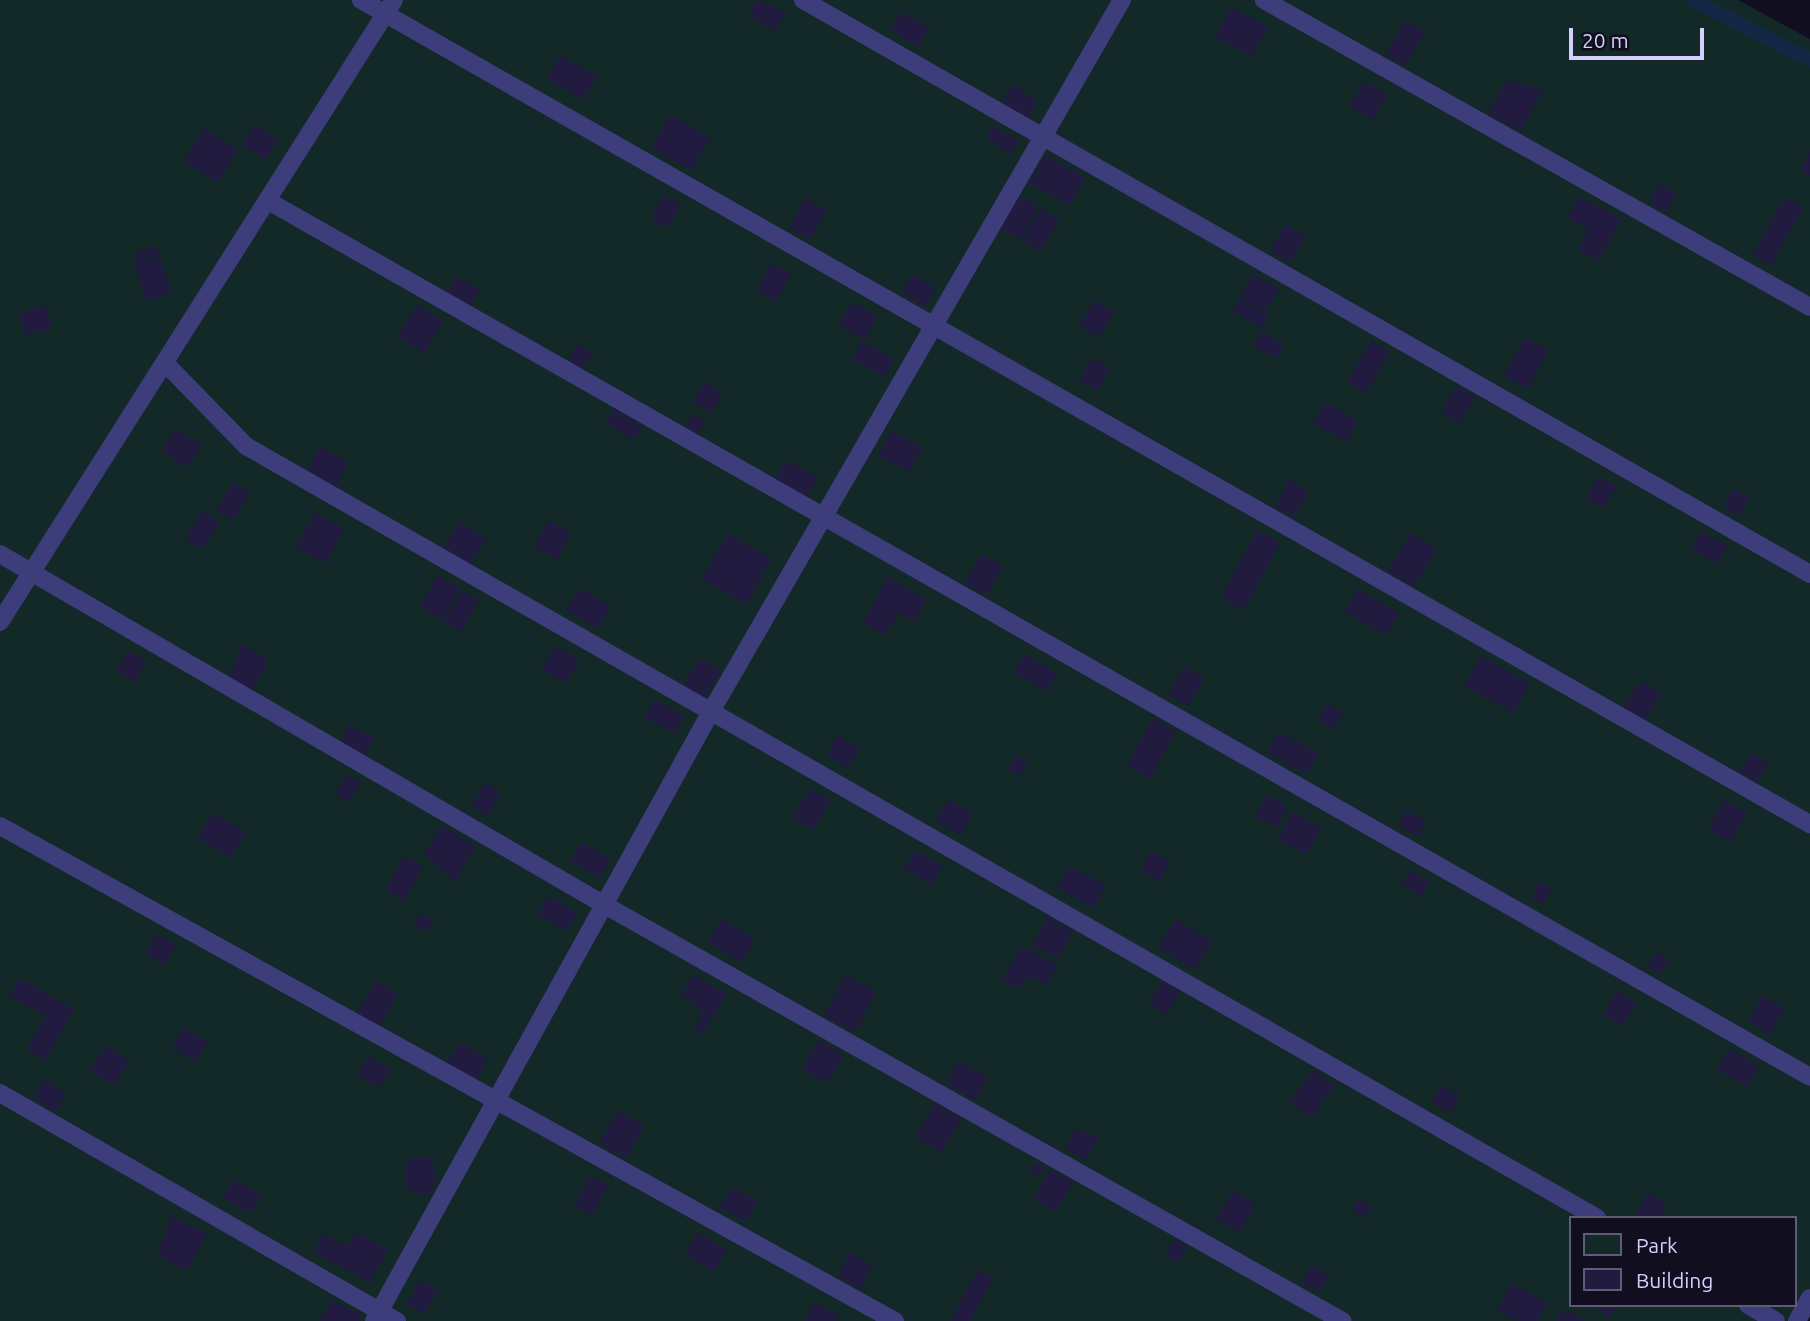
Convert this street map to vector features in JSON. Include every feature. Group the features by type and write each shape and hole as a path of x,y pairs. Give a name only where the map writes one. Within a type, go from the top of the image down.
{"lane":[{"path":"360,0 390,7 933,325 1810,824"},
{"path":"803,0 1041,139 1810,574"},
{"path":"377,1316 713,708 1122,0"},
{"path":"1264,0 1810,307"},
{"path":"0,622 270,202 390,7"},
{"path":"270,202 1810,1077"},
{"path":"166,363 246,446 713,708 1594,1216"},
{"path":"0,554 603,904 1342,1321"},
{"path":"0,826 895,1321"},
{"path":"0,1093 377,1316 397,1321"},
{"path":"1797,1321 1810,1298"},
{"path":"1752,1307 1776,1321"}],"green space":[{"path":"0,0 1738,0 1810,39 1810,1290 1793,1321 0,1321"}],"building":[{"path":"757,0 786,12 776,31 749,16"},
{"path":"1231,7 1268,27 1252,57 1215,37"},
{"path":"901,12 929,27 919,46 891,31"},
{"path":"1405,20 1425,31 1406,66 1386,55"},
{"path":"560,55 597,76 584,100 546,78"},
{"path":"1506,80 1543,90 1520,131 1488,114"},
{"path":"1364,81 1387,95 1372,120 1349,106"},
{"path":"1012,85 1038,100 1028,117 1002,102"},
{"path":"669,115 710,137 693,171 651,149"},
{"path":"254,124 278,139 265,159 241,144"},
{"path":"993,126 1018,140 1011,153 986,139"},
{"path":"204,129 238,150 218,182 184,161"},
{"path":"1810,151 1810,176 1800,171"},
{"path":"1045,155 1085,177 1070,205 1029,183"},
{"path":"1659,184 1676,194 1666,212 1648,202"},
{"path":"1018,194 1039,206 1019,240 998,228"},
{"path":"664,195 681,204 668,229 651,220"},
{"path":"1579,196 1622,219 1599,260 1577,249 1588,229 1567,218"},
{"path":"1785,197 1803,207 1771,266 1753,256"},
{"path":"805,198 827,210 810,240 789,228"},
{"path":"1041,208 1060,220 1040,251 1021,239"},
{"path":"1286,224 1306,236 1290,262 1270,251"},
{"path":"156,246 159,255 137,262 134,253"},
{"path":"160,256 171,293 146,301 134,264"},
{"path":"771,263 791,274 776,301 756,290"},
{"path":"912,274 936,288 925,307 901,293"},
{"path":"1253,274 1279,289 1265,313 1239,298"},
{"path":"456,276 480,290 470,307 446,293"},
{"path":"1094,300 1114,311 1100,337 1079,326"},
{"path":"1238,300 1269,317 1262,328 1232,311"},
{"path":"851,302 877,316 865,340 838,326"},
{"path":"417,305 444,321 425,353 398,337"},
{"path":"47,306 52,328 24,335 19,313"},
{"path":"1261,331 1284,345 1276,359 1253,345"},
{"path":"1525,337 1549,350 1528,389 1504,377"},
{"path":"1371,340 1390,351 1366,393 1346,382"},
{"path":"862,341 894,359 884,377 852,359"},
{"path":"579,344 593,354 582,369 568,359"},
{"path":"1092,358 1110,369 1097,391 1079,380"},
{"path":"704,382 723,393 712,413 692,402"},
{"path":"1456,386 1475,397 1460,423 1441,412"},
{"path":"1325,402 1358,421 1346,442 1313,423"},
{"path":"614,408 643,426 634,440 605,422"},
{"path":"692,414 705,421 696,439 683,432"},
{"path":"175,429 202,445 188,467 162,451"},
{"path":"891,431 922,447 909,472 878,456"},
{"path":"319,447 348,462 335,488 306,473"},
{"path":"786,460 817,478 806,498 774,480"},
{"path":"1598,476 1617,486 1604,509 1586,499"},
{"path":"1289,480 1309,490 1295,517 1275,507"},
{"path":"233,482 250,492 234,521 217,511"},
{"path":"1734,489 1750,498 1740,516 1724,507"},
{"path":"202,511 220,522 203,550 185,539"},
{"path":"315,513 344,529 325,563 296,547"},
{"path":"549,520 572,533 557,560 534,547"},
{"path":"459,522 487,538 470,567 442,551"},
{"path":"1257,530 1280,542 1244,610 1221,598"},
{"path":"1701,531 1727,545 1718,564 1691,550"},
{"path":"1410,533 1437,549 1414,587 1387,571"},
{"path":"727,534 772,559 746,604 702,579"},
{"path":"981,554 1003,566 986,596 965,584"},
{"path":"438,575 460,588 442,619 419,606"},
{"path":"888,577 927,599 914,622 898,613 885,636 863,623"},
{"path":"579,588 611,606 599,629 566,611"},
{"path":"1358,589 1400,613 1387,636 1345,612"},
{"path":"462,590 479,600 461,632 444,622"},
{"path":"241,644 269,659 251,693 228,681"},
{"path":"555,646 579,660 566,683 542,669"},
{"path":"128,651 147,662 136,682 116,671"},
{"path":"1024,654 1058,674 1047,692 1014,672"},
{"path":"1481,656 1530,683 1513,713 1465,686"},
{"path":"700,658 721,671 705,698 684,684"},
{"path":"1184,667 1204,678 1189,706 1168,695"},
{"path":"1640,681 1661,694 1644,722 1623,709"},
{"path":"655,699 684,716 674,734 644,717"},
{"path":"1326,704 1343,713 1334,729 1318,720"},
{"path":"1152,718 1176,731 1150,778 1127,766"},
{"path":"349,725 374,738 364,758 339,745"},
{"path":"1278,731 1318,753 1307,774 1266,752"},
{"path":"838,735 860,749 848,768 826,755"},
{"path":"1751,753 1768,763 1757,783 1740,773"},
{"path":"1017,755 1028,762 1019,776 1008,769"},
{"path":"347,774 361,782 349,803 335,795"},
{"path":"484,783 501,792 488,816 471,807"},
{"path":"810,788 831,800 813,830 792,818"},
{"path":"1266,795 1288,806 1277,828 1255,816"},
{"path":"948,799 973,813 961,836 935,822"},
{"path":"1724,800 1747,812 1731,842 1708,830"},
{"path":"1406,810 1427,822 1418,837 1398,825"},
{"path":"1293,812 1321,827 1307,854 1278,839"},
{"path":"212,813 246,832 232,857 198,838"},
{"path":"441,825 476,846 455,881 424,855"},
{"path":"581,842 610,859 599,878 570,861"},
{"path":"915,850 943,866 932,885 904,869"},
{"path":"1151,851 1171,862 1160,881 1140,870"},
{"path":"404,856 423,867 404,901 384,890"},
{"path":"1069,865 1107,886 1094,909 1056,888"},
{"path":"1410,870 1430,882 1421,896 1401,885"},
{"path":"1539,882 1552,889 1544,904 1531,897"},
{"path":"548,896 577,913 567,931 538,914"},
{"path":"420,913 434,922 427,933 413,924"},
{"path":"1048,917 1073,931 1058,959 1032,945"},
{"path":"721,919 755,938 741,962 708,942"},
{"path":"1175,919 1212,940 1195,970 1158,948"},
{"path":"157,934 176,945 165,965 146,954"},
{"path":"1021,946 1058,965 1046,986 1028,976 1020,989 1002,980"},
{"path":"1656,952 1669,960 1660,974 1647,966"},
{"path":"692,975 726,993 713,1019 681,995"},
{"path":"846,975 877,992 854,1032 824,1015"},
{"path":"19,978 74,1009 46,1060 27,1049 46,1016 9,996"},
{"path":"376,981 398,994 378,1029 355,1015"},
{"path":"1162,981 1180,991 1167,1015 1149,1005"},
{"path":"1616,991 1637,1003 1623,1026 1602,1014"},
{"path":"1763,995 1785,1009 1769,1034 1747,1020"},
{"path":"702,1014 711,1019 702,1035 693,1030"},
{"path":"183,1028 207,1042 196,1062 172,1048"},
{"path":"819,1040 844,1055 827,1083 802,1068"},
{"path":"459,1042 488,1059 476,1080 447,1063"},
{"path":"105,1046 129,1060 115,1085 90,1071"},
{"path":"1729,1049 1758,1066 1746,1087 1717,1070"},
{"path":"368,1056 390,1069 379,1087 357,1074"},
{"path":"959,1061 988,1078 975,1101 946,1084"},
{"path":"1312,1070 1334,1085 1312,1118 1290,1103"},
{"path":"44,1080 66,1093 55,1111 33,1098"},
{"path":"1441,1085 1460,1096 1450,1113 1431,1102"},
{"path":"935,1103 961,1118 941,1153 915,1138"},
{"path":"617,1111 644,1126 626,1158 599,1143"},
{"path":"1076,1129 1099,1136 1085,1160 1065,1148"},
{"path":"432,1156 436,1181 428,1198 406,1187 405,1159"},
{"path":"1036,1162 1045,1167 1039,1177 1029,1171"},
{"path":"1050,1169 1073,1182 1056,1211 1034,1199"},
{"path":"590,1176 609,1186 593,1216 574,1206"},
{"path":"233,1179 262,1195 252,1213 223,1197"},
{"path":"731,1187 757,1201 746,1222 720,1208"},
{"path":"1233,1190 1256,1204 1239,1232 1216,1218"},
{"path":"1647,1192 1667,1203 1660,1216 1636,1216"},
{"path":"1358,1199 1371,1206 1365,1218 1352,1210"},
{"path":"171,1216 207,1234 187,1271 157,1255"},
{"path":"355,1232 388,1249 370,1283 313,1252 323,1233 348,1247"},
{"path":"697,1233 726,1250 714,1272 684,1255"},
{"path":"1174,1239 1187,1246 1178,1263 1165,1256"},
{"path":"849,1253 873,1266 861,1289 837,1276"},
{"path":"1311,1265 1329,1275 1320,1293 1301,1282"},
{"path":"978,1270 993,1278 970,1321 950,1321"},
{"path":"420,1280 438,1290 425,1315 406,1304"},
{"path":"1512,1283 1547,1303 1537,1321 1516,1321 1497,1310"},
{"path":"332,1299 362,1317 360,1321 319,1321"},
{"path":"815,1302 840,1317 838,1321 804,1321"},
{"path":"1597,1307 1617,1307 1610,1319"},
{"path":"1563,1308 1585,1321 1555,1321"}],"waterway":[{"path":"1693,0 1810,60"}]}
